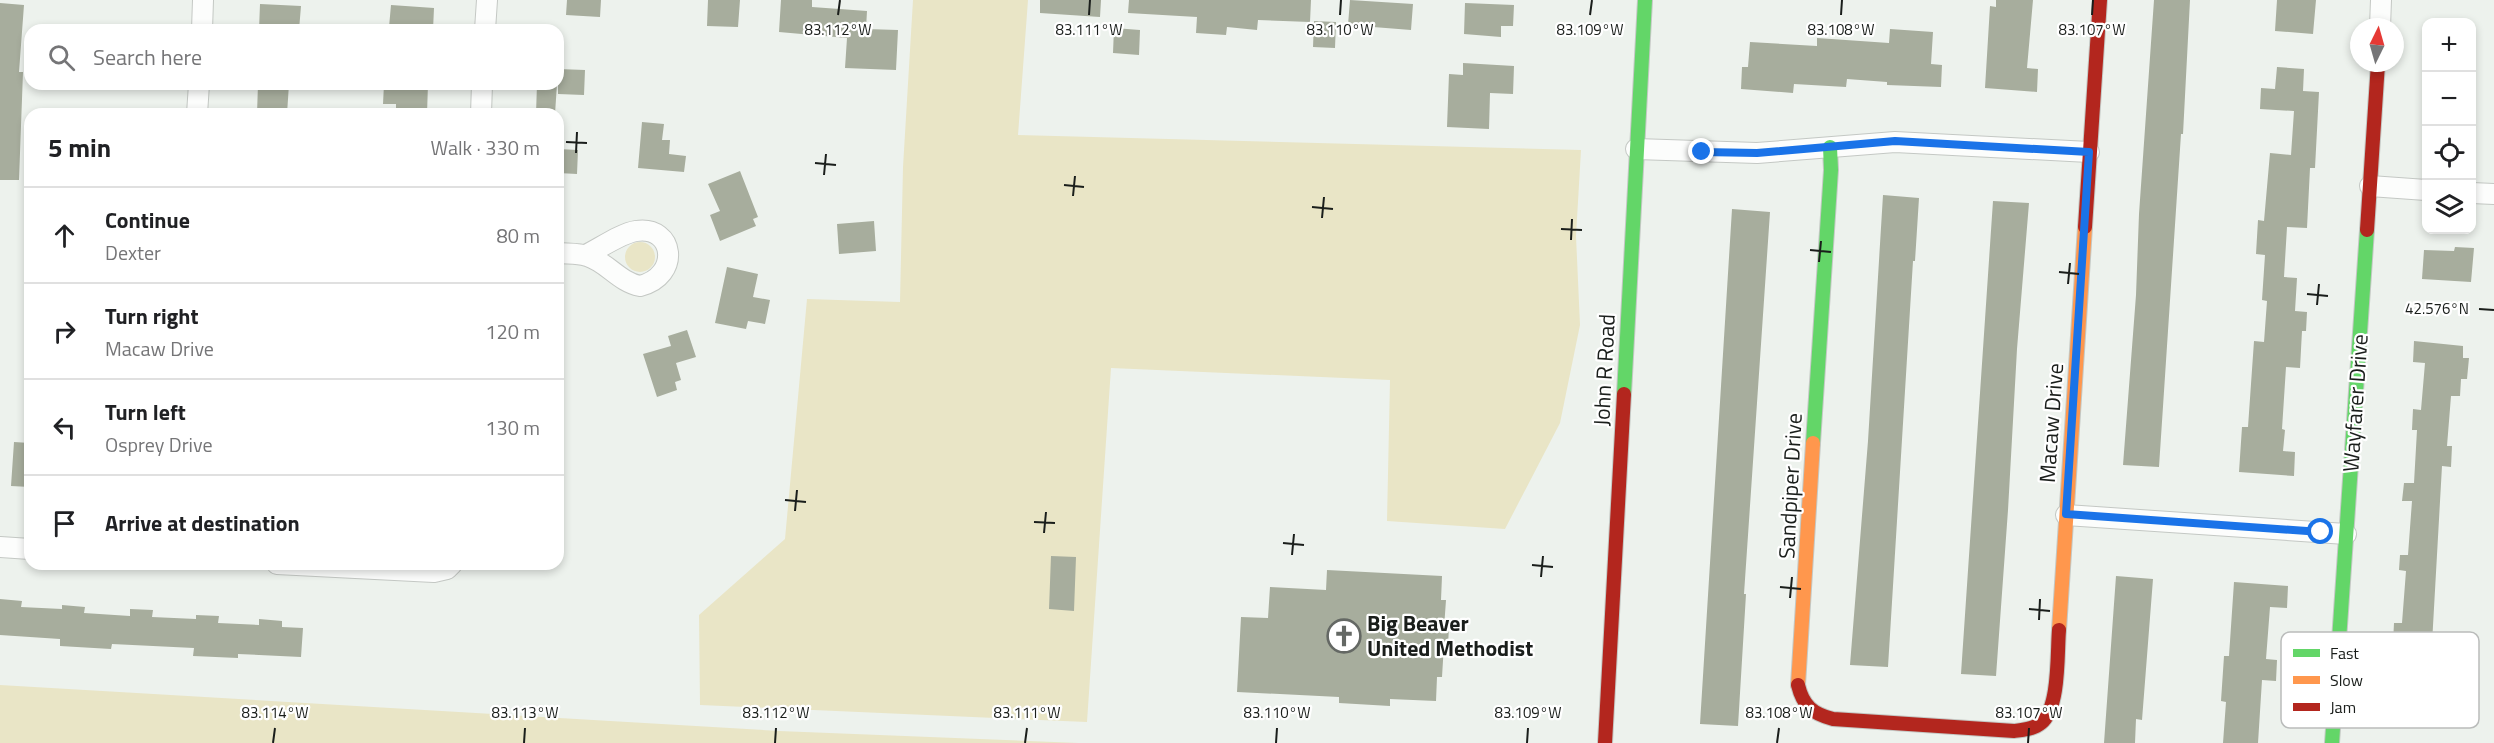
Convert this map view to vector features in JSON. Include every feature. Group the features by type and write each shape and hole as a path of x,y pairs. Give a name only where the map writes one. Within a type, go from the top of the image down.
{"street":[{"path":"202,24 203,0"},
{"path":"485,24 487,0"},
{"name":"John R Road","path":"1605,743 1645,0"},
{"name":"Macaw Drive","path":"1921,725 2014,731 2031,729 2043,723 2051,712 2054,698 2100,0"},
{"path":"2380,18 2381,0"},
{"name":"Wayfarer Drive","path":"2339,632 2377,72"},
{"path":"197,108 199,90"},
{"path":"481,108 482,90"},
{"path":"1636,149 1757,153 1895,141 2089,152"},
{"name":"Sandpiper Drive","path":"1830,147 1798,683 1800,696 1807,708 1818,716 1921,725"},
{"path":"2370,186 2422,190"},
{"path":"2476,193 2494,194"},
{"path":"564,253 586,255"},
{"path":"2066,514 2346,534"},
{"path":"0,547 24,549"},
{"path":"381,570 416,572 439,570"},
{"name":"Wayfarer Drive","path":"2332,743 2333,728"}],"shaded area":[{"path":"913,0 1028,0 1018,135 1581,150 1576,236 1580,325 1560,423 1505,529 1387,521 1390,380 1111,368 1087,722 700,705 699,615 785,539 807,299 900,302 903,167"},
{"path":"640,242 651,246 655,257 651,268 640,272 629,268 625,257 629,246"},
{"path":"0,685 779,731 1079,743 0,743"}],"building":[{"path":"567,0 601,0 600,17 566,15"},
{"path":"708,0 740,0 738,27 707,26"},
{"path":"781,0 812,0 812,7 867,11 866,29 898,30 896,70 845,68 847,38 779,32"},
{"path":"1040,0 1101,0 1100,17 1040,13"},
{"path":"1129,0 1311,0 1310,22 1258,20 1257,30 1227,27 1226,35 1196,33 1197,17 1128,13"},
{"path":"1350,0 1413,4 1411,30 1348,25"},
{"path":"1996,0 2033,0 2027,68 2038,69 2037,92 1985,88 1990,6 1996,7"},
{"path":"2154,0 2190,0 2183,134 2181,134 2159,467 2123,465"},
{"path":"2277,0 2316,0 2313,34 2275,31"},
{"path":"0,3 24,5 19,72 23,72 19,180 0,180"},
{"path":"1465,3 1514,5 1513,26 1501,26 1501,37 1464,34"},
{"path":"260,4 301,6 300,24 259,24"},
{"path":"391,5 434,8 433,24 389,24"},
{"path":"1314,21 1336,22 1335,48 1313,47"},
{"path":"1114,28 1140,30 1139,55 1113,53"},
{"path":"1890,29 1933,32 1931,64 1942,65 1941,87 1887,85 1887,82 1847,79 1846,87 1794,84 1793,93 1741,89 1742,67 1748,67 1750,42 1817,46 1817,38 1889,43"},
{"path":"1463,63 1514,66 1513,94 1490,93 1489,129 1447,127 1449,74 1463,75"},
{"path":"2277,67 2304,69 2303,91 2319,92 2315,168 2310,168 2307,228 2287,227 2284,277 2297,278 2295,311 2307,312 2306,331 2302,331 2300,368 2286,367 2283,451 2295,452 2294,476 2239,472 2242,427 2248,427 2254,341 2264,342 2267,301 2262,300 2265,255 2256,254 2258,220 2264,221 2270,153 2291,155 2294,111 2260,109 2261,88 2275,89"},
{"path":"564,69 585,70 584,95 558,94 558,90 564,90"},
{"path":"258,90 289,90 287,108 257,108"},
{"path":"384,90 428,90 427,108 396,108 396,104 383,104"},
{"path":"537,90 557,90 555,108 536,108"},
{"path":"642,122 664,124 662,140 670,140 669,154 686,156 684,172 638,168"},
{"path":"564,149 578,150 577,174 564,173"},
{"path":"740,171 758,217 753,219 756,226 720,241 710,215 720,211 708,184"},
{"path":"1883,195 1919,198 1915,261 1913,261 1888,667 1850,665 1868,441"},
{"path":"1993,201 2029,203 2017,349 1996,676 1961,674"},
{"path":"1732,209 1770,212 1744,594 1746,594 1738,726 1700,724"},
{"path":"874,221 876,251 839,254 837,224"},
{"path":"2455,247 2474,248 2471,282 2422,279 2424,250 2454,251"},
{"path":"727,267 758,274 753,297 770,300 765,324 748,321 746,329 715,323"},
{"path":"687,330 696,357 676,363 681,380 675,382 677,390 657,397 643,354 671,346 668,336"},
{"path":"2414,341 2463,346 2463,358 2469,358 2467,379 2461,379 2460,396 2451,396 2447,446 2452,446 2451,467 2442,466 2433,632 2394,632 2394,623 2402,623 2406,571 2399,570 2400,555 2408,555 2412,501 2402,501 2404,483 2414,483 2417,430 2412,430 2413,409 2421,410 2425,363 2413,362"},
{"path":"14,442 24,443 24,487 11,486"},
{"path":"1051,556 1076,557 1074,611 1049,609"},
{"name":"Big Beaver United Methodist","path":"1327,570 1442,576 1441,600 1446,600 1444,628 1449,628 1448,644 1444,644 1442,677 1437,677 1436,701 1390,699 1390,706 1339,703 1339,697 1237,692 1241,617 1268,618 1270,587 1326,590"},
{"path":"2116,576 2153,579 2142,720 2136,719 2135,743 2104,743"},
{"path":"2234,582 2288,586 2287,608 2270,607 2266,659 2277,660 2276,681 2262,680 2258,743 2223,743 2226,702 2221,701 2224,656 2229,656"},
{"path":"0,599 22,601 21,607 62,609 62,605 85,607 84,613 130,616 130,609 153,610 152,617 196,619 196,615 219,616 218,623 259,625 259,619 282,621 282,627 303,628 301,657 238,654 238,658 193,656 194,648 112,644 111,649 60,646 60,639 0,635"}],"traffic: fast":[{"path":"1624,394 1645,0"},
{"path":"1813,443 1831,170 1830,147"},
{"path":"2340,632 2367,230"},
{"path":"2332,743 2333,728"}],"traffic: slow":[{"path":"2059,630 2085,227"},
{"path":"1798,685 1813,443"}],"traffic: jam":[{"path":"2085,227 2100,0"},
{"path":"2367,230 2377,72"},
{"path":"1605,743 1624,394"},
{"path":"1798,685 1806,704 1814,712 1833,719 2014,731 2028,729 2041,723 2052,705 2055,693 2059,630"}],"place":[{"name":"Big Beaver United Methodist","path":"1344,636"}],"route":[{"path":"1702,152 1757,153 1895,141 2089,152 2066,514 2321,532"}]}
